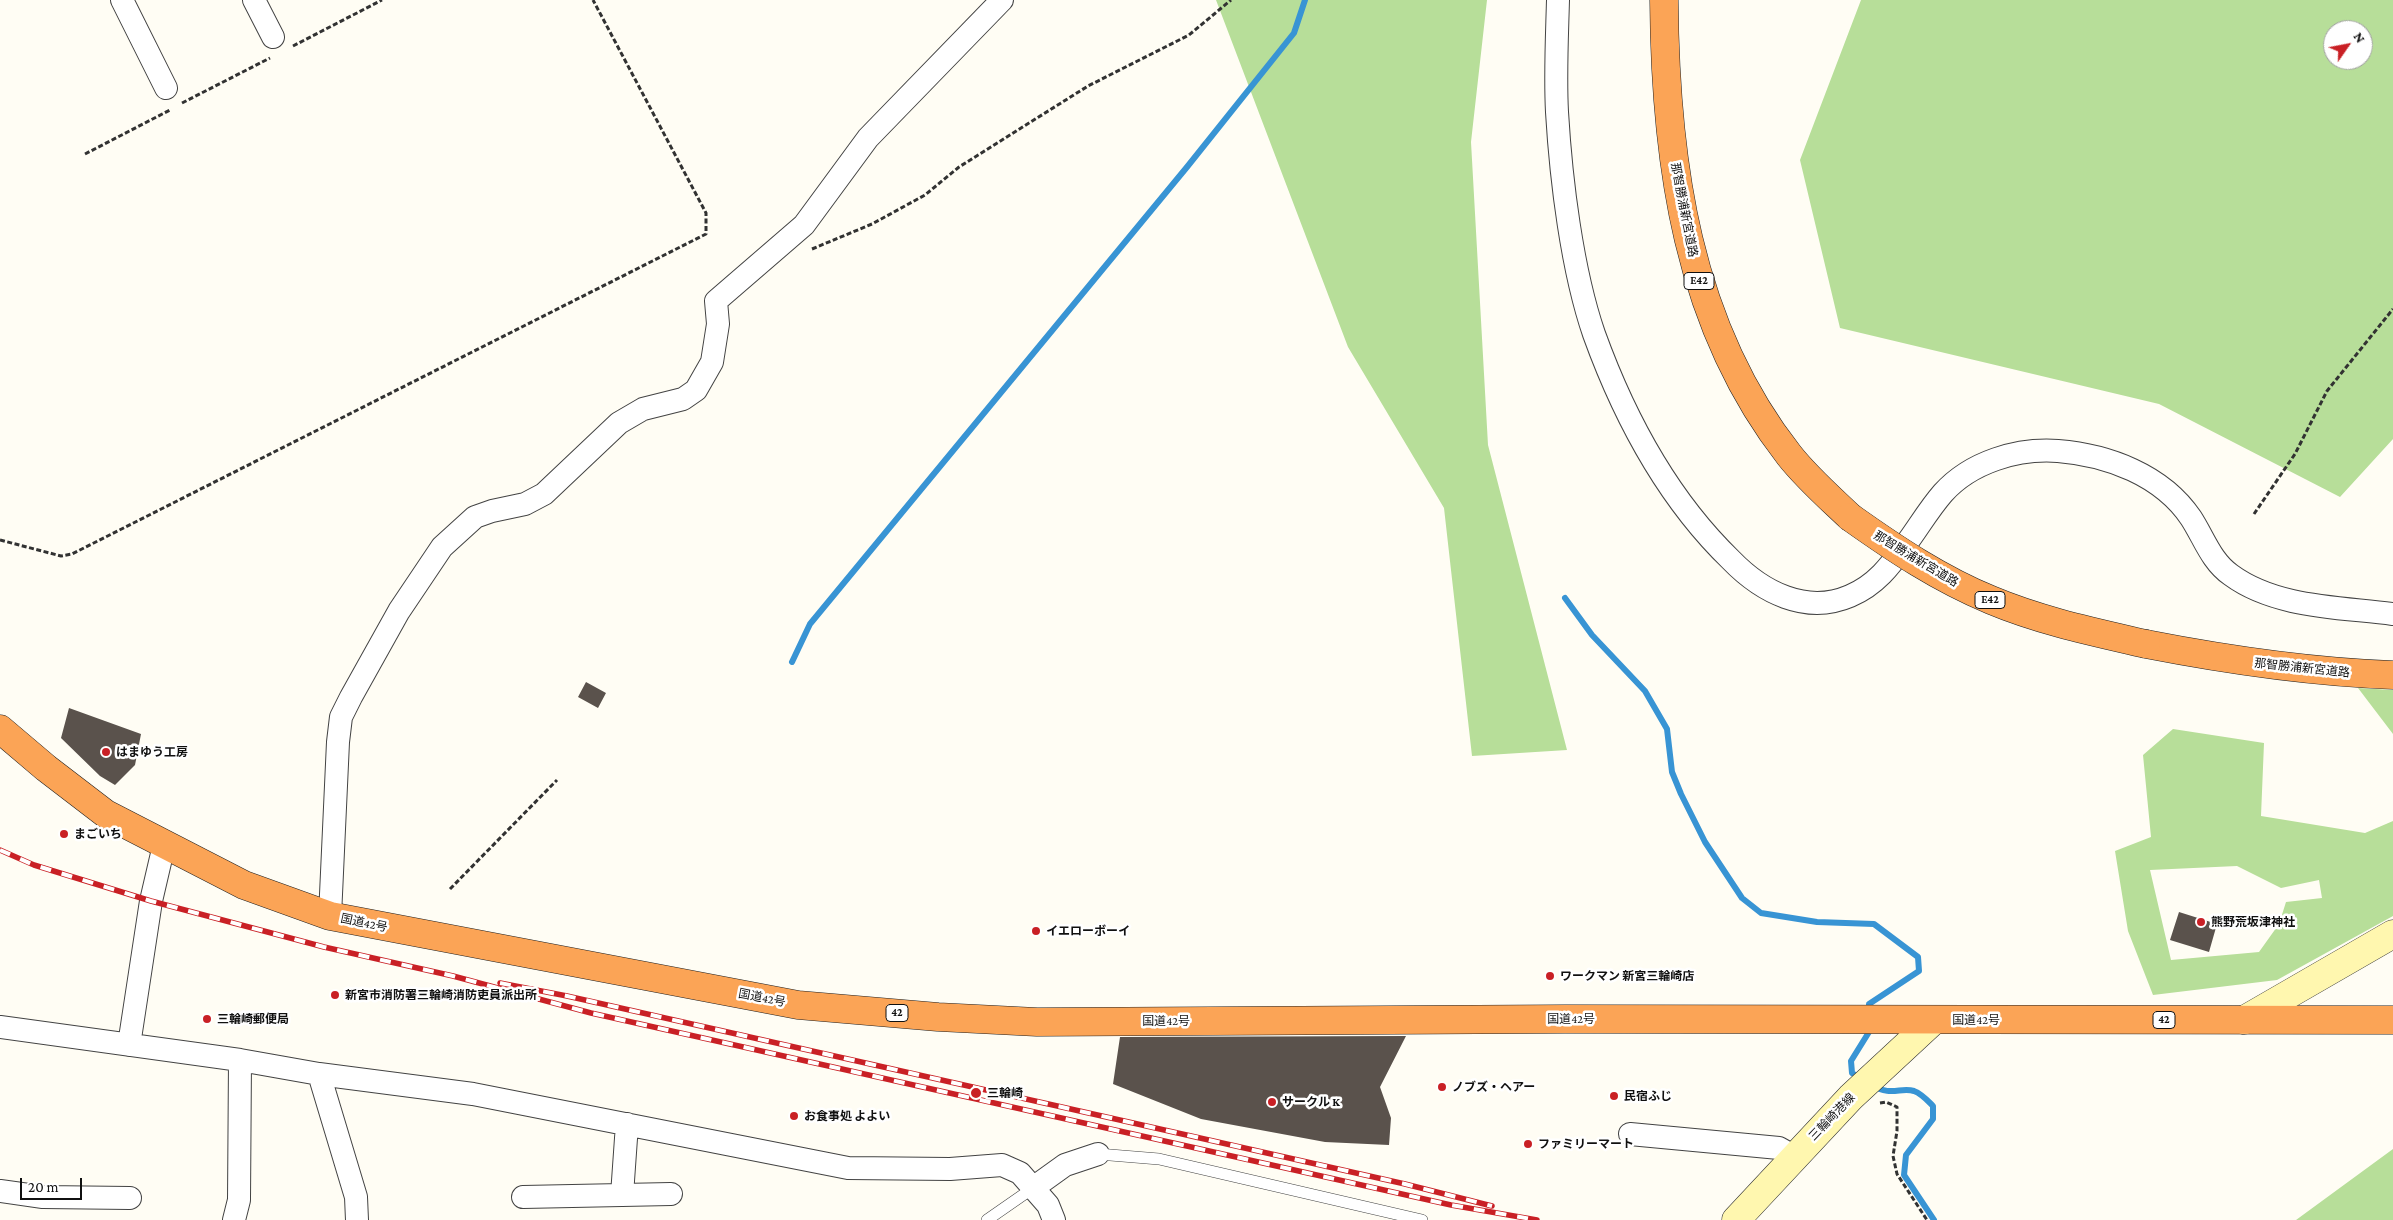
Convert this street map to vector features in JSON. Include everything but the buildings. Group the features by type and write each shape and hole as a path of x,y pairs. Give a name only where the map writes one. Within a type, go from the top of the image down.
{"highway":[{"name":"那智勝浦新宮道路","path":"1664,0 1669,113 1676,185 1687,239 1715,327 1738,378 1761,416 1790,456 1820,489 1850,517 1891,546 1938,575 1992,601 2069,627 2215,658 2337,673 2393,675"},
{"name":"国道42号","path":"0,729 46,768 106,814 244,885 330,916 798,1005 938,1017 1037,1022 2393,1020"}],"main road":[{"path":"2244,1020 2393,934"},
{"name":"三輪崎港線","path":"1736,1220 1795,1157 1862,1101 1886,1063 1934,1020"}],"street":[{"path":"122,0 173,100"},
{"path":"254,0 278,47"},
{"path":"330,916 338,742 341,717 399,611 442,547 475,518 492,511 525,504 544,494 620,423 644,409 683,399 696,390 712,362 718,324 716,301 804,225 868,138 1002,0"},
{"path":"1558,0 1557,110 1563,185 1579,275 1594,332 1622,398 1660,475 1690,517 1713,543 1771,592 1787,599 1827,603 1851,596 1882,577 1944,492 1967,473 2003,456 2029,450 2058,451 2114,462 2167,490 2190,516 2213,557 2229,574 2257,590 2293,601 2393,614"},
{"path":"129,1045 151,901 164,845"},
{"path":"0,1026 240,1060 319,1074 474,1094 848,1168 950,1170 1002,1165 1020,1174 1034,1188 1048,1205 1054,1220"},
{"path":"234,1220 239,1200 240,1060"},
{"path":"319,1074 356,1197 357,1220"},
{"path":"622,1195 627,1124"},
{"path":"1630,1134 1779,1148 1795,1157"},
{"path":"1034,1188 1065,1165 1098,1154"},
{"path":"0,1191 43,1197 130,1198"},
{"path":"523,1197 671,1194"}],"lane":[{"path":"1098,1154 1159,1160 1422,1220"},
{"path":"987,1220 1034,1188"}],"path":[{"path":"85,154 173,100 278,47 382,0"},
{"path":"0,540 61,556 72,554 706,234 706,213 593,0"},
{"path":"810,249 872,224 925,194 960,168 1088,86 1189,35 1231,0"},
{"path":"2254,514 2295,454 2327,391 2393,309"},
{"path":"450,889 557,780"},
{"path":"1862,1101 1886,1102 1897,1106 1897,1131 1893,1156 1897,1174 1928,1220"}],"green space":[{"path":"1216,0 1487,0 1471,142 1488,445 1567,750 1472,756 1444,508 1348,347"},
{"path":"1861,0 2393,0 2393,439 2340,497 2159,404 1840,328 1800,160"},
{"path":"2358,688 2393,690 2393,734"},
{"path":"2173,729 2264,743 2261,816 2365,833 2393,821 2393,916 2277,980 2153,995 2128,931 2115,851 2151,837 2143,755","holes":["2237,866 2281,888 2319,880 2322,898 2286,902 2279,924 2259,952 2171,960 2150,870"]},
{"path":"2393,1149 2393,1220 2296,1220"}],"waterway":[{"path":"792,662 810,624 1187,167 1294,33 1305,0"},
{"path":"1565,598 1592,635 1645,691 1667,729 1672,772 1681,794 1705,842 1742,898 1761,913 1817,922 1874,924 1918,957 1919,971 1869,1004 1869,1014"},
{"path":"1861,1079 1852,1073 1851,1061 1869,1032 1869,1027"},
{"path":"1872,1085 1879,1089 1890,1091 1914,1091 1922,1095 1933,1106 1933,1119 1906,1155 1904,1175 1934,1220"}],"railway":[{"path":"0,850 34,865 151,901 324,947 453,976 591,1013 1451,1205 1537,1220"},
{"path":"500,983 567,996 1405,1184 1492,1206"}],"place":[{"name":"はまゆう工房","path":"106,752"},
{"name":"まごいち","path":"64,834"},
{"name":"熊野荒坂津神社","path":"2201,922"},
{"name":"イエローボーイ","path":"1036,931"},
{"name":"ワークマン 新宮三輪崎店","path":"1550,976"},
{"name":"新宮市消防署三輪崎消防吏員派出所","path":"335,995"},
{"name":"三輪崎郵便局","path":"207,1019"},
{"name":"ノブズ・ヘアー","path":"1442,1087"},
{"name":"三輪崎","path":"976,1093"},
{"name":"民宿ふじ","path":"1614,1096"},
{"name":"サークル K","path":"1272,1102"},
{"name":"お食事処 よよい","path":"794,1116"},
{"name":"ファミリーマート","path":"1528,1144"}]}
